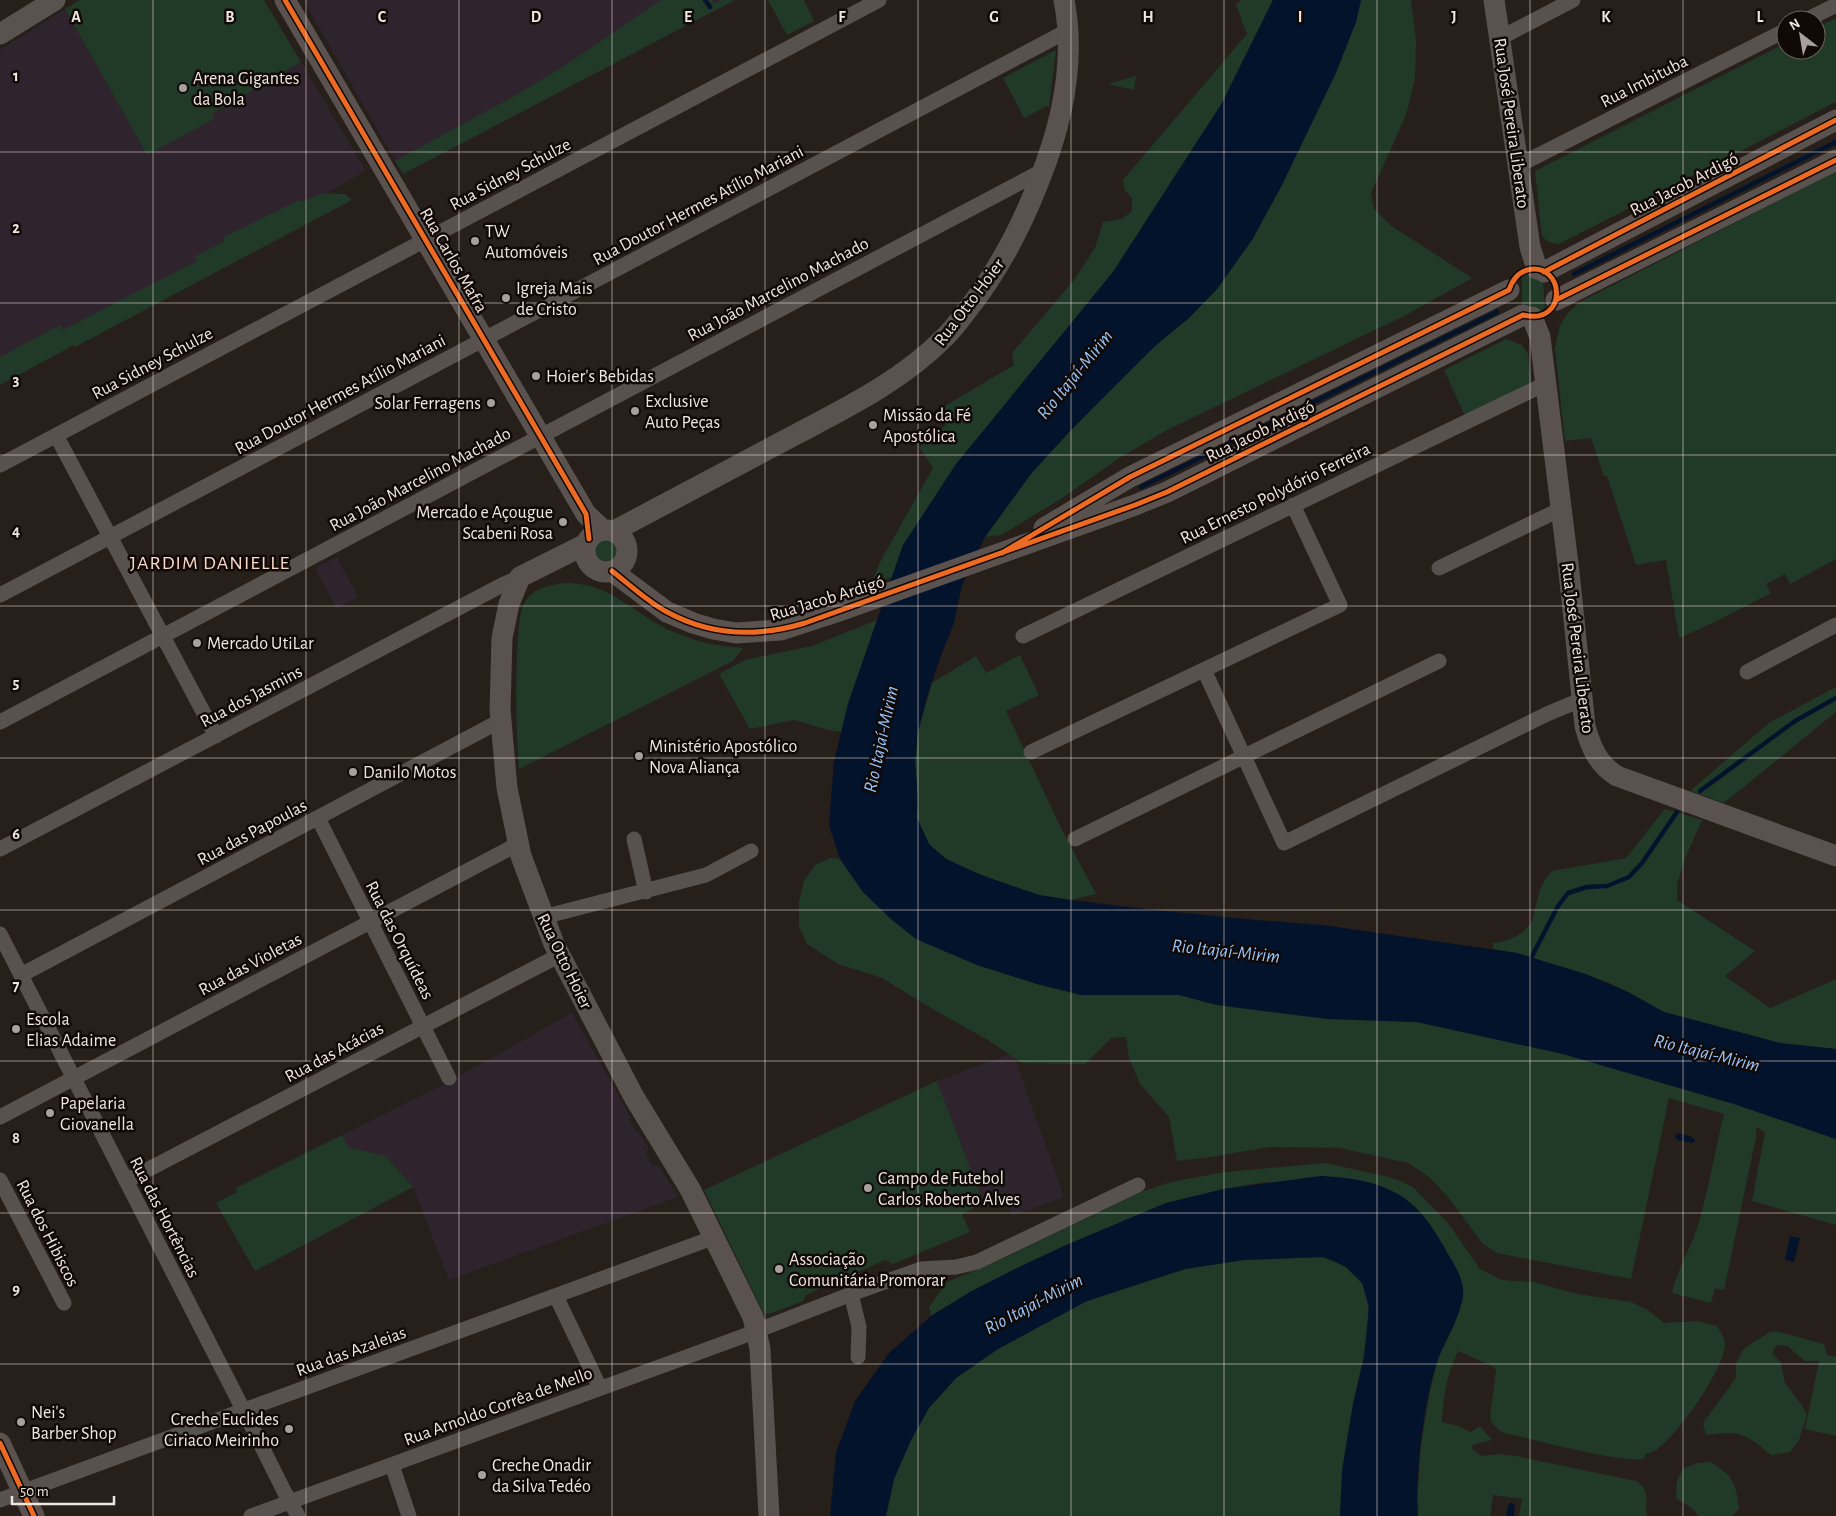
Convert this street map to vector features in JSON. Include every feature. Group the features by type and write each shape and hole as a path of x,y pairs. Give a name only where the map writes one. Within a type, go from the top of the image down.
{"main road":[{"path":"0,34 55,0"},
{"name":"Rua Carlos Mafra","path":"285,0 606,548"},
{"name":"Rua Otto Hoier","path":"769,1516 761,1358 754,1317 716,1238 678,1167 634,1097 560,955 543,918 518,844 506,788 500,721 502,638 509,604 529,573 606,548 649,512 876,392 918,362 948,335 991,277 1011,245 1044,170 1062,109 1067,78 1069,30 1064,0"},
{"name":"Rua José Pereira Liberato","path":"1494,0 1534,271"},
{"name":"Rua Jacob Ardigó","path":"1534,271 1836,120"},
{"name":"Rua Jacob Ardigó","path":"606,548 650,600 667,612 713,630 736,633 781,630 840,611 1136,506 1540,316 1836,160"},
{"path":"1534,271 1554,280 1557,294 1540,316 1514,308 1510,302 1509,290 1515,277 1534,271"},
{"name":"Rua Jacob Ardigó","path":"994,556 1130,477 1509,290"},
{"name":"Rua José Pereira Liberato","path":"1540,316 1545,384 1585,726 1588,739 1599,761 1607,770 1626,779 1836,856"},
{"path":"0,1443 34,1516"}],"street":[{"name":"Rua Sidney Schulze","path":"0,465 879,0"},
{"path":"1500,38 1573,0"},
{"path":"1825,10 1836,4"},
{"name":"Rua Doutor Hermes Atílio Mariani","path":"0,595 1069,30"},
{"name":"Rua Imbituba","path":"1519,165 1776,35"},
{"name":"Rua João Marcelino Machado","path":"0,722 1044,170"},
{"name":"Rua Ernesto Polydório Ferreira","path":"1023,636 1545,384"},
{"path":"56,435 216,736"},
{"path":"1031,752 1340,605 1293,505"},
{"path":"1439,568 1561,509"},
{"name":"Rua dos Jasmins","path":"0,850 504,584 529,573"},
{"path":"1747,672 1836,625"},
{"path":"1075,838 1439,661"},
{"path":"1204,670 1284,844 1583,698"},
{"name":"Rua das Papoulas","path":"21,975 500,721"},
{"name":"Rua das Orquídeas","path":"318,818 449,1078"},
{"path":"634,839 646,892"},
{"name":"Rua das Violetas","path":"0,1117 518,844"},
{"path":"543,918 706,875 751,851"},
{"name":"Rua das Hortências","path":"0,934 298,1516"},
{"name":"Rua das Acácias","path":"126,1181 560,955"},
{"name":"Rua dos Hibiscos","path":"0,1180 64,1303"},
{"name":"Rua Arnoldo Corrêa de Mello","path":"251,1516 921,1269 956,1267 977,1262 1138,1185"},
{"name":"Rua das Azaleias","path":"0,1500 716,1238"},
{"path":"851,1294 859,1327 858,1357"},
{"path":"556,1296 600,1388"},
{"path":"392,1464 409,1516"}],"shaded area":[{"path":"303,0 735,0 403,174"},
{"path":"65,9 147,155 214,118 211,115 301,62 366,171 233,246 0,371 0,50"},
{"path":"337,557 358,597 337,609 315,568"},
{"path":"572,1013 631,1118 629,1119 636,1132 639,1133 649,1148 646,1154 652,1165 659,1166 678,1197 449,1280 413,1187 386,1156 347,1147 342,1135 441,1086"},
{"path":"1013,1053 1064,1197 1012,1216 1007,1202 987,1207 984,1204 937,1081"}],"green space":[{"name":"Arena Gigantes da Bola","path":"80,0 264,0 301,62 212,114 214,119 147,155 65,9"},
{"path":"661,0 712,0 714,4 721,0 735,0 403,174 395,161 509,99 564,66"},
{"path":"768,0 804,0 814,21 787,35"},
{"path":"1241,0 1273,0 1222,103 1113,272 1010,398 903,545 892,577 871,584 880,562 933,468 919,447 946,425 940,409 1014,365 1012,353 1074,280 1095,248 1103,222 1122,219 1132,211 1132,198 1124,189 1123,180 1247,34 1236,5"},
{"path":"1361,0 1411,0 1416,41 1415,78 1406,115 1371,193 1374,209 1390,225 1472,278 1406,315 1169,429 1121,457 1059,500 1001,535 985,537 1031,473 1114,385 1155,346 1189,318 1217,289 1252,240 1282,185 1356,22"},
{"path":"1836,18 1836,102 1559,244 1548,242 1542,236 1535,171 1776,48 1776,60 1826,60 1826,23"},
{"path":"1056,50 1049,107 1047,106 1024,118 1003,78"},
{"path":"1136,76 1134,90 1108,84"},
{"path":"1836,171 1836,559 1790,584 1785,574 1766,584 1771,593 1679,638 1666,560 1636,565 1607,476 1604,476 1591,438 1565,441 1555,348 1560,325 1567,314 1580,302"},
{"path":"324,193 345,194 352,200 0,385 0,357 60,325 63,330 197,261 195,256 225,241 224,237 299,200 301,202"},
{"path":"1532,272 1543,281 1545,308 1539,312 1522,308 1522,276"},
{"path":"1506,339 1522,345 1528,354 1531,382 1465,416 1444,370"},
{"path":"607,539 616,542 619,551 616,560 607,563 598,560 595,551 598,542"},
{"path":"565,583 580,584 607,592 652,621 694,640 743,648 733,661 519,769 516,688 521,613 524,603 535,592 544,587"},
{"path":"877,620 848,704 842,732 794,720 750,729 719,674 745,660 812,646"},
{"path":"1020,655 1039,695 1006,711 1062,830 1096,894 1070,900 1039,895 962,867 938,854 929,844 917,818 918,800 915,762 918,732 932,683 976,656 986,673"},
{"path":"1836,687 1836,712 1724,803 1690,791 1769,723"},
{"path":"1665,809 1702,820 1686,856 1677,884 1677,900 1755,951 1725,976 1770,1008 1836,979 1836,1049 1780,1043 1664,1012 1607,982 1517,953 1493,949 1493,943 1515,937 1532,922 1541,888 1552,871 1626,858"},
{"path":"831,858 840,859 863,892 891,919 916,939 977,965 1037,984 1081,995 1179,995 1217,1005 1328,1019 1416,1022 1560,1053 1734,1104 1836,1139 1836,1225 1752,1201 1765,1132 1756,1127 1756,1137 1724,1290 1715,1288 1711,1303 1672,1293 1677,1275 1699,1222 1724,1114 1669,1098 1631,1279 1497,1253 1483,1244 1448,1197 1429,1177 1408,1163 1340,1148 1269,1147 1177,1161 1169,1117 1140,1084 1129,1058 1126,1037 1111,1038 1085,1064 1022,1063 988,1040 882,978 838,964 807,944 799,926 799,902 804,881 815,865"},
{"name":"Campo de Futebol Carlos Roberto Alves","path":"937,1081 984,1204 962,1214 970,1232 893,1264 885,1260 806,1295 803,1301 769,1314 763,1312 704,1190"},
{"path":"342,1135 348,1147 386,1156 413,1187 255,1271 216,1203 237,1192 236,1188"},
{"path":"1325,1163 1385,1176 1413,1187 1448,1223 1480,1269 1501,1280 1534,1282 1577,1294 1631,1302 1648,1310 1664,1323 1698,1321 1717,1326 1725,1343 1723,1354 1709,1385 1676,1431 1656,1450 1645,1454 1645,1458 1619,1458 1599,1455 1501,1432 1492,1423 1490,1416 1496,1371 1494,1367 1458,1351 1451,1368 1442,1422 1471,1432 1480,1426 1492,1440 1472,1445 1473,1450 1482,1456 1500,1454 1516,1456 1636,1481 1646,1492 1647,1516 1519,1516 1522,1499 1493,1495 1490,1516 1418,1516 1417,1501 1421,1446 1430,1391 1438,1359 1455,1323 1444,1246 1415,1207 1385,1188 1264,1182 1224,1189 1166,1203 1015,1269 970,1292 931,1316 929,1307 947,1282 1002,1259 1144,1191 1171,1182 1225,1172"},
{"path":"1323,1257 1346,1267 1360,1279 1367,1298 1369,1313 1366,1345 1346,1447 1340,1516 886,1516 894,1479 911,1440 929,1408 956,1378 998,1349 1087,1301 1185,1269 1244,1260"},
{"path":"1770,1332 1779,1332 1824,1344 1827,1355 1836,1357 1836,1436 1805,1429 1819,1361 1805,1361 1787,1346 1777,1345 1772,1353 1781,1363 1785,1383 1807,1415 1799,1440 1790,1452 1771,1455 1741,1435 1727,1433 1706,1435 1703,1423 1736,1378 1736,1364 1742,1351"},
{"path":"1711,1462 1725,1472 1735,1487 1739,1509 1732,1516 1698,1516 1693,1509 1676,1498 1677,1480 1684,1468 1698,1463"}],"water":[{"name":"Rio Itajaí-Mirim","path":"1273,0 1361,0 1356,22 1336,73 1282,185 1252,240 1217,289 1189,318 1155,346 1069,432 1031,474 985,537 962,585 954,623 927,697 918,732 915,762 918,800 917,818 929,844 946,859 981,875 1039,895 1155,910 1323,925 1517,953 1586,974 1628,992 1664,1012 1780,1043 1836,1049 1836,1139 1734,1104 1563,1054 1417,1022 1328,1019 1217,1005 1179,995 1081,995 1037,984 977,965 916,939 891,919 863,892 840,859 829,825 834,761 848,704 903,545 956,464 1113,272 1222,103"},
{"path":"1678,1133 1692,1137 1695,1140 1693,1143 1677,1140 1675,1136"},
{"name":"Rio Itajaí-Mirim","path":"1320,1176 1371,1183 1395,1192 1405,1199 1420,1212 1433,1229 1454,1263 1461,1279 1463,1296 1461,1304 1456,1320 1438,1359 1425,1415 1419,1458 1418,1516 1340,1516 1342,1470 1353,1404 1364,1357 1369,1307 1362,1283 1345,1266 1323,1257 1244,1260 1185,1269 1087,1301 998,1349 956,1378 929,1408 911,1440 894,1479 886,1516 830,1516 836,1453 855,1401 889,1353 931,1316 970,1292 1015,1269 1166,1203 1224,1189"},
{"path":"1790,1236 1800,1238 1794,1262 1785,1260"},
{"path":"1511,1502 1515,1506 1514,1516 1506,1516 1508,1506"}],"waterway":[{"path":"705,0 710,7"},
{"path":"1574,274 1836,142"},
{"path":"1141,487 1497,312"},
{"path":"1700,791 1795,721 1836,698"},
{"path":"1529,962 1558,906 1568,893 1587,887 1607,886 1629,877 1642,863 1677,812"}],"cycle path":[{"path":"285,0 586,514 589,539"},
{"path":"1544,272 1836,120"},
{"path":"1556,300 1836,160"},
{"path":"612,571 660,608 701,626 735,632 753,632 788,628 805,623 1135,505 1167,492 1523,315 1538,316 1548,311 1554,303 1555,283 1549,275 1540,270 1523,271 1515,278 1509,290 1130,477 1002,553"},
{"path":"0,1443 34,1516"}],"place":[{"name":"Arena Gigantes da Bola","path":"183,88"},
{"name":"TW Automóveis","path":"475,241"},
{"name":"Igreja Mais de Cristo","path":"506,298"},
{"name":"Hoier's Bebidas","path":"536,376"},
{"name":"Solar Ferragens","path":"491,403"},
{"name":"Exclusive Auto Peças","path":"635,411"},
{"name":"Missão da Fé Apostólica","path":"873,425"},
{"name":"Mercado e Açougue Scabeni Rosa","path":"563,522"},
{"name":"Mercado UtiLar","path":"197,643"},
{"name":"Ministério Apostólico Nova Aliança","path":"639,756"},
{"name":"Danilo Motos","path":"353,772"},
{"name":"Escola Elias Adaime","path":"16,1029"},
{"name":"Papelaria Giovanella","path":"50,1113"},
{"name":"Campo de Futebol Carlos Roberto Alves","path":"868,1188"},
{"name":"Associação Comunitária Promorar","path":"779,1269"},
{"name":"Nei's Barber Shop","path":"21,1422"},
{"name":"Creche Euclides Ciriaco Meirinho","path":"289,1429"},
{"name":"Creche Onadir da Silva Tedéo","path":"482,1475"}],"district":[{"name":"JARDIM DANIELLE","path":"210,562"}]}
